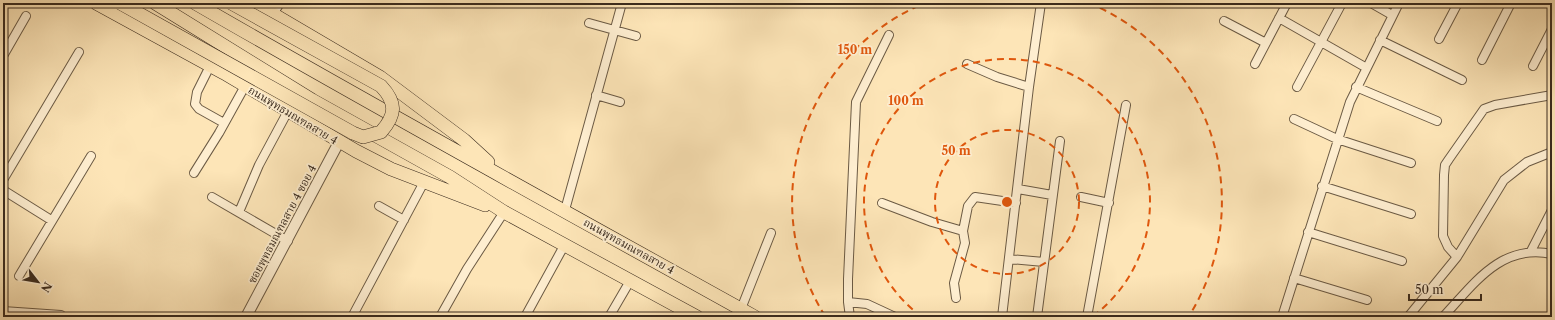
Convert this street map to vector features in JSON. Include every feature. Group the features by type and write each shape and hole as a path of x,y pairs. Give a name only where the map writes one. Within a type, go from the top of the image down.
{"main road":[{"name":"ถนนพุทธมณฑลสาย 4","path":"96,3 245,86 339,142 391,169 501,210"},
{"path":"120,3 353,133 363,137 381,132 390,120 392,111 391,97 381,86 231,3"},
{"name":"ถนนพุทธมณฑลสาย 4","path":"155,3 312,100 450,177 501,210 696,317"},
{"name":"ถนนพุทธมณฑลสาย 4","path":"195,3 372,105 565,210 755,317"},
{"name":"ถนนพุทธมณฑลสาย 4","path":"254,3 277,9 380,77 464,140 503,176"}],"street":[{"path":"565,210 622,3"},
{"path":"1002,317 1029,87 1041,3"},
{"path":"1255,64 1287,3"},
{"path":"1296,87 1342,3"},
{"path":"1371,3 1392,15"},
{"path":"1282,317 1337,139 1356,87 1399,3"},
{"path":"1439,39 1458,3"},
{"path":"1482,60 1511,3"},
{"path":"3,56 26,16"},
{"path":"1279,18 1365,68"},
{"path":"1224,21 1266,43"},
{"path":"589,24 636,36"},
{"path":"1533,66 1552,29"},
{"path":"850,317 848,302 848,272 856,102 889,35"},
{"path":"1380,40 1462,80"},
{"path":"3,180 79,52"},
{"path":"967,64 997,77 1029,87"},
{"path":"210,66 197,92 195,104 199,109 224,123"},
{"path":"194,173 245,86"},
{"path":"1356,87 1437,121"},
{"path":"596,95 620,102"},
{"path":"1456,257 1448,247 1443,236 1445,165 1484,109 1495,105 1552,95"},
{"path":"1087,317 1126,105"},
{"path":"239,212 259,165 288,111"},
{"path":"1294,119 1337,139 1411,163"},
{"path":"1038,317 1052,195 1060,141"},
{"name":"ซอยพุทธมณฑลสาย 4 ซอย 4","path":"246,317 288,241 339,142"},
{"path":"1408,317 1456,257 1504,180 1521,166 1552,152"},
{"path":"19,276 51,220 91,156"},
{"path":"352,317 424,182"},
{"path":"1322,186 1411,214"},
{"path":"1018,189 1052,195"},
{"path":"3,190 51,220"},
{"path":"212,197 288,241"},
{"path":"956,298 954,283 965,243 963,231 968,206 975,197 1016,203"},
{"path":"1081,197 1109,202"},
{"path":"882,202 932,222 963,231"},
{"path":"379,206 404,220"},
{"path":"440,317 501,210"},
{"path":"1531,251 1552,210"},
{"path":"1308,232 1402,261"},
{"path":"741,309 771,233"},
{"path":"524,317 565,244"},
{"path":"1443,317 1497,263 1515,254 1531,251 1552,254"},
{"path":"1009,258 1044,262"},
{"path":"1294,278 1367,300"},
{"path":"609,317 630,281"},
{"path":"848,302 867,304 895,317"},
{"path":"3,311 29,315 61,315"}]}
